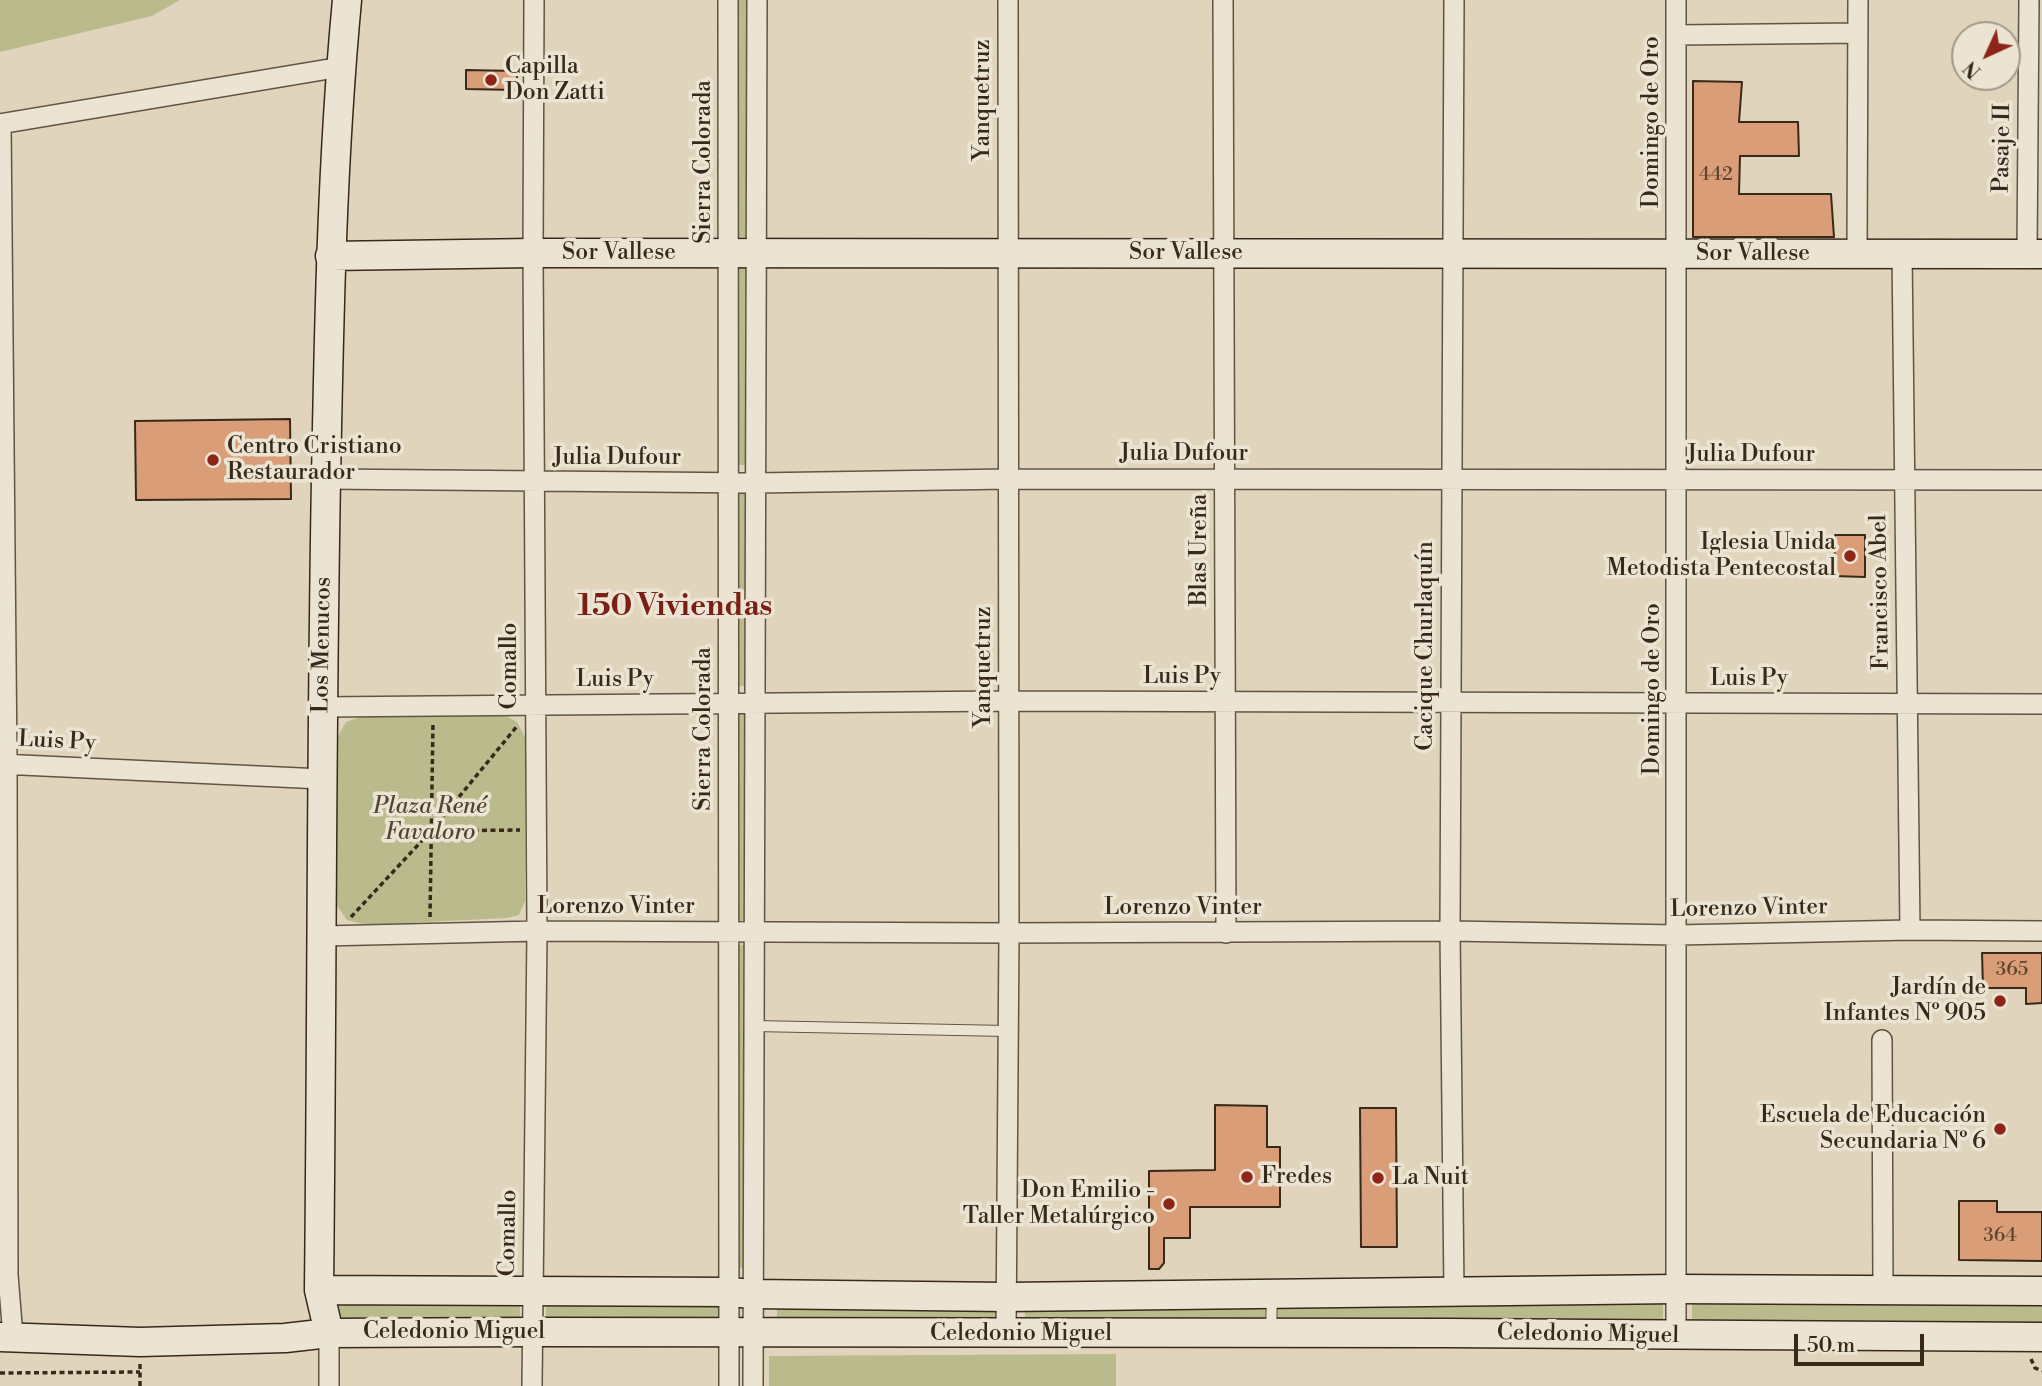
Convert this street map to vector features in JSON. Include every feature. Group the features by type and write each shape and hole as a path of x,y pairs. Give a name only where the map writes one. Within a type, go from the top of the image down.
{"street":[{"name":"Los Menucos","path":"329,1333 319,1290 323,936 322,707 330,256 347,0"},
{"name":"Comallo","path":"532,1386 537,931 534,0"},
{"name":"Sierra Colorada","path":"729,0 729,931 741,1333"},
{"name":"Sierra Colorada","path":"741,1293 754,1026 757,0"},
{"name":"Yanquetruz","path":"1006,1334 1009,933 1008,0"},
{"name":"Blas Ureña","path":"1223,0 1226,933"},
{"name":"Cacique Churlaquín","path":"1454,0 1450,701 1454,1292"},
{"name":"Domingo de Oro","path":"1676,0 1676,1337"},
{"path":"1857,254 1858,0"},
{"name":"Pasaje II","path":"2029,0 2034,254"},
{"path":"1676,35 1857,33"},
{"path":"6,1337 8,1275 1,124 341,67"},
{"name":"Sor Vallese","path":"330,256 533,253 2034,254"},
{"name":"Francisco Abel","path":"1902,253 1910,930"},
{"name":"Julia Dufour","path":"326,479 729,483 1008,479 2042,480"},
{"name":"Luis Py","path":"322,707 1008,701 2042,704"},
{"name":"Luis Py","path":"4,764 322,779"},
{"name":"Lorenzo Vinter","path":"323,936 537,931 1450,931 1678,935 1910,930 2042,931"},
{"path":"1882,1040 1883,1290"},
{"name":"Celedonio Miguel","path":"319,1290 1006,1297 1676,1289 2042,1291"},
{"name":"Celedonio Miguel","path":"6,1337 140,1342 285,1338 329,1333 532,1332 2042,1337"},
{"path":"329,1333 329,1386"},
{"path":"729,1386 741,1333"},
{"path":"741,1333 753,1386"}],"lane":[{"path":"754,1026 1008,1031"},
{"path":"1271,1334 1272,1294"}],"path":[{"path":"323,936 357,914 431,831 535,705"},
{"path":"429,933 434,706"},
{"path":"431,831 535,830"},
{"path":"0,1373 140,1372"}],"green space":[{"path":"0,0 180,0 152,16 0,52"},
{"path":"738,0 748,0 748,237 738,237"},
{"path":"738,266 746,266 745,465 737,465"},
{"path":"738,491 747,491 746,686 737,686"},
{"path":"735,712 744,712 744,920 735,920"},
{"name":"Plaza René Favaloro","path":"503,714 517,722 525,737 525,901 519,915 507,918 367,925 347,920 335,903 336,740 346,722 365,715"},
{"path":"734,945 744,945 748,1267 737,1268"},
{"path":"718,1298 719,1318 546,1321 546,1301"},
{"path":"520,1299 520,1323 339,1323 339,1300"},
{"path":"1663,1300 1663,1321 1025,1322 1025,1302"},
{"path":"777,1301 998,1302 998,1320 777,1321"},
{"path":"2042,1301 2042,1322 1692,1323 1692,1302"},
{"path":"1116,1354 1116,1386 769,1386 769,1356"}],"building":[{"name":"Capilla Don Zatti","path":"466,70 517,71 517,90 466,89"},
{"path":"1693,81 1742,82 1739,122 1798,122 1799,156 1740,156 1739,194 1831,194 1834,237 1693,237"},
{"name":"Centro Cristiano Restaurador","path":"290,419 291,499 136,500 135,421"},
{"name":"Iglesia Unida Metodista Pentecostal","path":"1835,535 1865,535 1865,577 1834,576"},
{"name":"Jardín de Infantes Nº 905","path":"1982,953 2042,953 2042,1003 2026,1004 2026,988 1983,988"},
{"path":"1215,1105 1267,1106 1267,1147 1280,1147 1280,1207 1190,1207 1190,1238 1164,1238 1164,1263 1159,1269 1149,1269 1149,1171 1215,1170"},
{"name":"La Nuit","path":"1360,1108 1396,1108 1397,1247 1361,1247"},
{"path":"1959,1201 1997,1201 1997,1212 2042,1212 2042,1261 1959,1260"}],"place":[{"name":"Capilla Don Zatti","path":"491,80"},
{"name":"Centro Cristiano Restaurador","path":"213,460"},
{"name":"Iglesia Unida Metodista Pentecostal","path":"1850,556"},
{"name":"Jardín de Infantes Nº 905","path":"2000,1001"},
{"name":"Escuela de Educación Secundaria Nº 6","path":"2000,1129"},
{"name":"Fredes","path":"1247,1177"},
{"name":"La Nuit","path":"1378,1178"},
{"name":"Don Emilio - Taller Metalúrgico","path":"1169,1204"}],"district":[{"name":"150 Viviendas","path":"675,608"}]}
